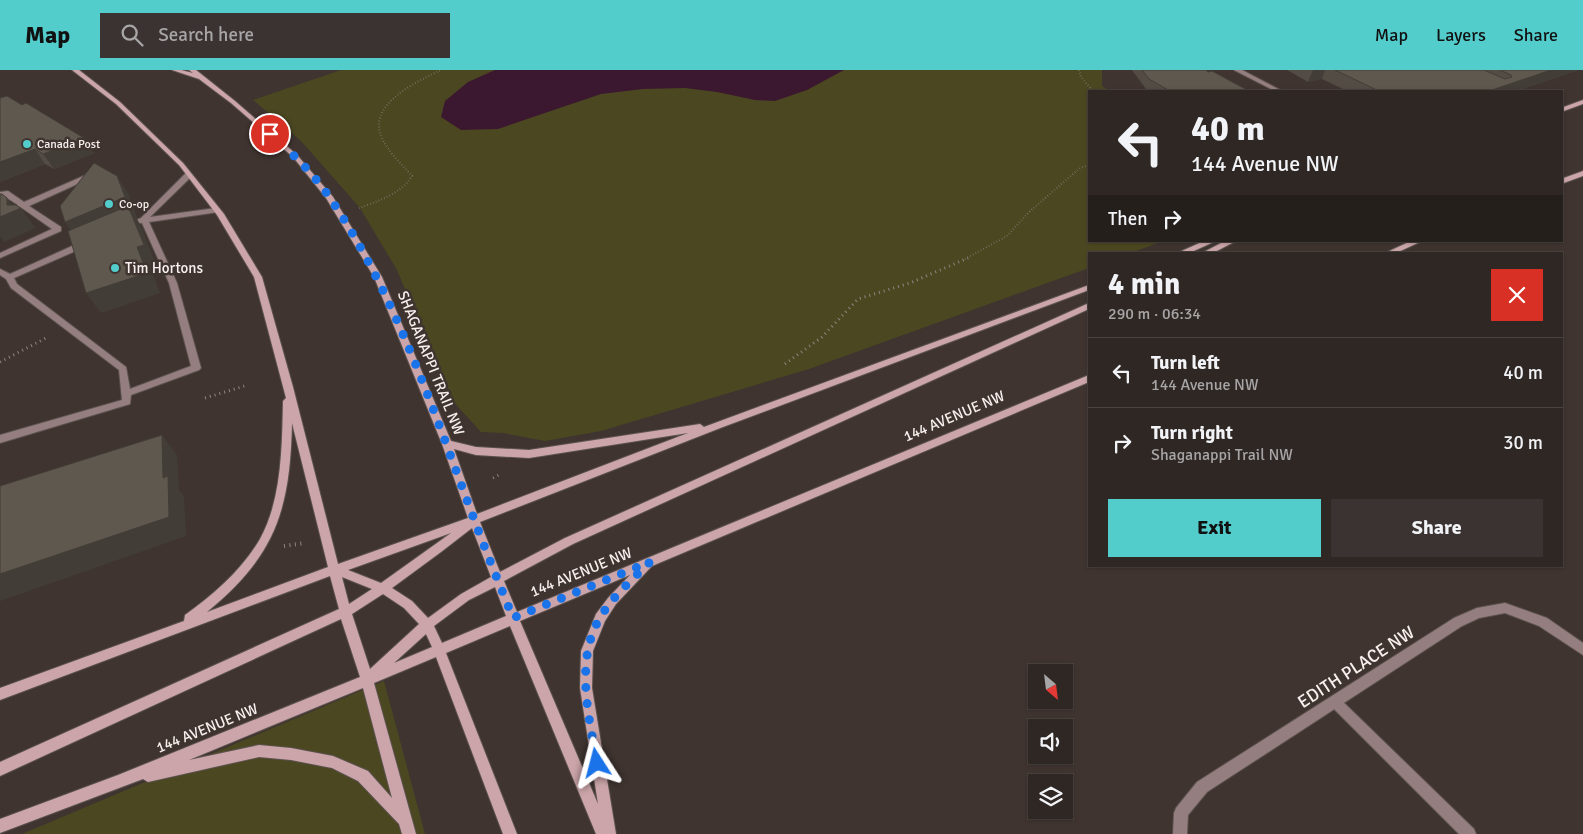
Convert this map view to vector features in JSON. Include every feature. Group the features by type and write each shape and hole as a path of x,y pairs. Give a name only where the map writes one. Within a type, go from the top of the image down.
{"main road":[{"path":"75,70 118,103 181,164 216,210 258,277 345,612 367,680 407,828"},
{"path":"174,70 206,80"},
{"name":"SHAGANAPPI TRAIL NW","path":"192,70 295,156 329,197 378,277 447,444 474,520 513,618 603,834"},
{"path":"1563,109 1583,102"},
{"path":"1563,181 1583,173"},
{"path":"1183,252 1209,242"},
{"path":"1208,252 1230,242"},
{"path":"1392,252 1416,242"},
{"path":"0,694 474,520 720,424 1088,287"},
{"path":"367,680 427,625 466,597 569,541 1088,306"},
{"name":"144 AVENUE NW","path":"0,826 118,782 367,680 1088,378"},
{"path":"173,629 205,608 221,594 265,541 272,524 278,500 287,444 288,387"},
{"path":"447,444 476,451 529,454 720,424"},
{"path":"0,769 345,612 433,554 474,520"},
{"path":"609,834 586,688 587,651 600,618 612,600 650,562"},
{"path":"334,570 383,588 399,597 427,625 510,834"},
{"path":"118,782 259,751 291,754 333,762 363,776 407,828"}],"street":[{"path":"1237,70 1277,90"},
{"path":"144,219 189,175"},
{"path":"12,210 92,176"},
{"path":"0,195 5,193 58,229 0,256"},
{"path":"126,226 144,219 216,210"},
{"path":"26,221 38,215"},
{"path":"125,394 196,368 173,283 144,219"},
{"path":"9,277 90,242"},
{"path":"0,271 9,277 14,286 123,369 126,402 0,439"},
{"name":"EDITH PLACE NW","path":"1180,834 1181,813 1202,787 1458,622 1477,613 1505,608 1543,622 1583,650"},
{"path":"1335,702 1469,834"}],"path":[{"path":"340,215 384,199 410,181 412,176 388,146 379,129 380,114 394,98 441,70"},
{"path":"1079,70 1081,77 1092,90"},
{"path":"785,364 822,337 858,299 910,283 956,264 1007,236 1029,212 1080,168 1088,164"},
{"path":"0,362 67,327"},
{"path":"205,398 248,385"},
{"path":"283,546 305,543"}],"shaded area":[{"path":"341,70 1102,70 1102,86 1108,90 1088,90 1088,242 1160,242 1133,252 1088,252 1088,268 809,369 601,431 545,441 503,433 481,432 450,398 397,270 360,208 301,141 253,100"},
{"path":"495,70 844,70 807,90 775,101 755,100 685,88 643,89 601,94 498,129 461,130 441,117 445,101 468,82"},
{"path":"384,681 425,834 22,834"}],"building":[{"path":"1142,70 1206,70 1208,72 1212,71 1247,90 1168,90 1149,79"},
{"path":"1335,70 1484,70 1505,79 1512,77 1500,70 1551,70 1492,90 1377,90"},
{"path":"7,96 22,105 26,103 84,138 43,154 35,149 0,162 0,98"},
{"path":"94,163 117,176 125,197 65,222 60,206"},
{"path":"0,194 7,198 7,205 16,205 21,208 0,217"},
{"path":"128,206 144,245 137,247 147,273 86,293 68,231"},
{"path":"162,435 163,478 168,476 169,517 0,574 0,486"}],"place":[{"name":"Canada Post","path":"27,144"},
{"name":"Co-op","path":"109,204"},
{"name":"Tim Hortons","path":"115,268"}],"route":[{"path":"270,134 295,156 329,197 378,277 447,444 474,520 513,618 650,562 612,600 600,618 587,651 586,688 597,763"}]}
